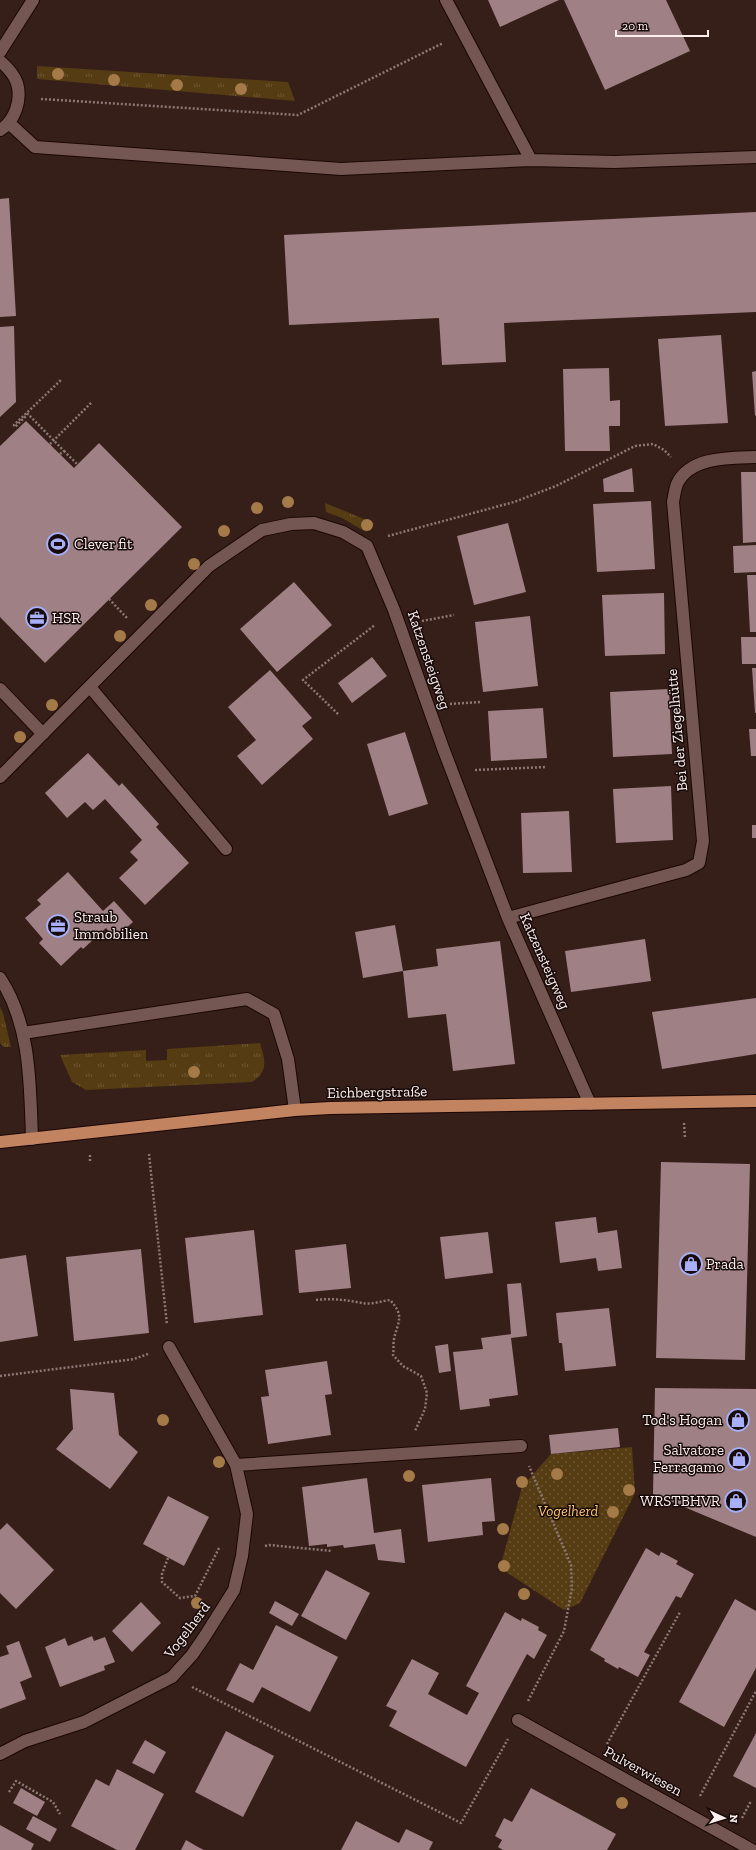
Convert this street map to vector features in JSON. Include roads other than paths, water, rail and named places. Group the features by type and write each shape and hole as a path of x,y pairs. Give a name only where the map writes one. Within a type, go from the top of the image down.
{"main road":[{"name":"Eichbergstraße","path":"0,1142 295,1110 756,1101"}],"street":[{"path":"0,52 33,0"},
{"path":"446,0 531,160"},
{"path":"0,61 9,68 17,82 19,98 14,115 5,126 35,147 341,169 531,160 614,162 756,156"},
{"name":"Bei der Ziegelhütte","path":"508,918 686,870 699,863 703,841 673,502 677,484 685,473 700,464 720,459 756,457"},
{"name":"Katzensteigweg","path":"90,687 209,566 262,530 291,524 314,523 343,532 367,546 400,625 452,771 508,918 590,1104"},
{"path":"0,777 90,687 226,849"},
{"path":"0,689 43,734"},
{"path":"0,978 17,1011 23,1033 32,1139"},
{"path":"23,1033 247,999 274,1014 288,1059 295,1110"},
{"name":"Vogelherd","path":"0,1754 25,1741 84,1722 172,1677 192,1655 234,1590 242,1556 247,1514 236,1465 169,1347"},
{"path":"236,1465 521,1446"},
{"name":"Pulverwiesen","path":"518,1720 752,1850"}],"place":[{"name":"Clever fit","path":"58,544"},
{"name":"HSR","path":"37,618"},
{"name":"Straub Immobilien","path":"58,926"},
{"name":"Prada","path":"691,1264"},
{"name":"Tod's Hogan","path":"738,1420"},
{"name":"Salvatore Ferragamo","path":"739,1459"},
{"name":"WRSTBHVR","path":"736,1501"}]}
